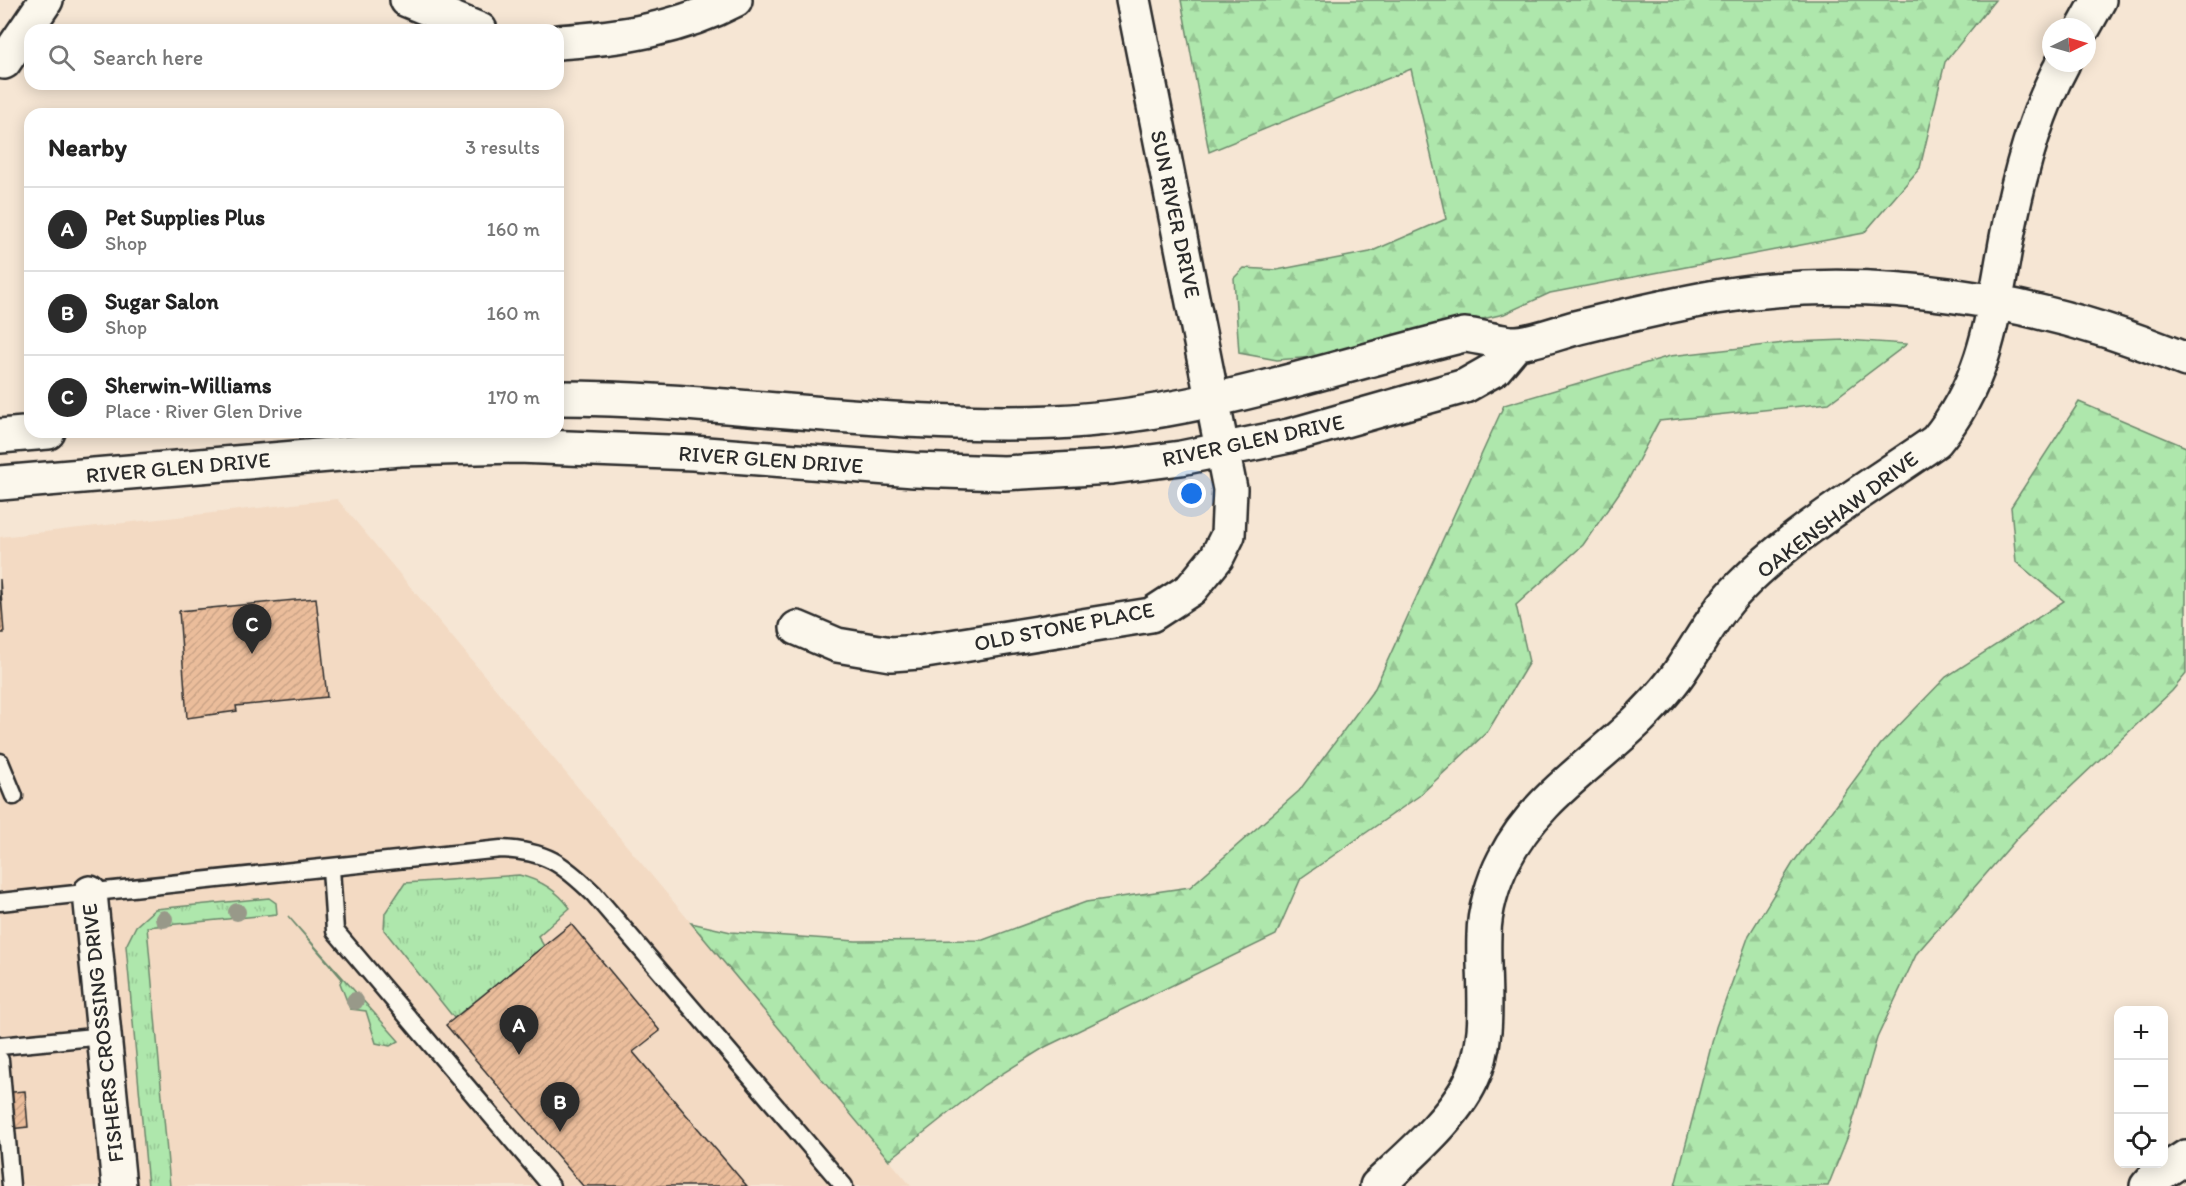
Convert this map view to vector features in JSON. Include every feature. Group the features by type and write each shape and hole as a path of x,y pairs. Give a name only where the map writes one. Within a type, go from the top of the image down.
{"street":[{"path":"30,24 46,0"},
{"path":"407,0 465,24"},
{"path":"564,41 652,31 679,23 735,0"},
{"name":"SUN RIVER DRIVE","path":"1133,0 1219,426"},
{"path":"2089,18 2099,0"},
{"path":"4,62 24,32"},
{"name":"OAKENSHAW DRIVE","path":"1377,1186 1457,1106 1472,1079 1481,1047 1485,1017 1484,934 1489,904 1503,862 1518,836 1550,796 1637,721 1664,692 1721,608 1740,587 1783,548 1936,441 1968,395 1979,370 1996,302 2020,178 2042,110 2059,72"},
{"name":"RIVER GLEN DRIVE","path":"0,483 262,459 518,446 693,453 914,470 1004,473 1112,467 1464,335 1486,336 1516,344 1644,311 1753,292 1870,289 1933,293 1996,302 2082,323 2148,344 2186,360"},
{"name":"RIVER GLEN DRIVE","path":"564,398 668,401 846,415 997,422 1056,422 1115,416 1219,426 1288,436 1465,386 1495,369 1516,344"},
{"name":"OLD STONE PLACE","path":"797,628 837,645 891,654 930,650 1151,615 1191,590 1217,557 1228,535 1230,489 1219,426"},
{"path":"0,436 24,434"},
{"name":"FISHERS CROSSING DRIVE","path":"90,893 119,1186"},
{"path":"2147,1186 2154,1178 2186,1157"}],"lane":[{"path":"0,762 14,796"},
{"path":"90,893 501,849 528,850 551,857 594,894 844,1186"},
{"path":"331,868 335,931 551,1186"},
{"name":"FISHERS CROSSING DRIVE","path":"0,902 90,893"},
{"path":"0,1046 104,1036"},
{"path":"0,1060 11,1186"}],"shaded area":[{"path":"337,499 911,1186 0,1186 0,537"}],"green space":[{"path":"1181,0 1995,0 1945,62 1920,168 1864,233 1550,293 1504,314 1325,356 1277,360 1239,353 1234,278 1244,268 1277,270 1370,252 1446,219 1411,69 1209,152"},
{"path":"1846,340 1907,344 1829,403 1659,421 1628,480 1583,545 1516,605 1529,662 1488,731 1419,796 1301,878 1276,935 1045,1047 984,1085 889,1160 691,923 731,932 856,941 983,940 1086,902 1190,887 1299,791 1375,688 1504,405 1670,356 1793,342"},
{"path":"2079,402 2186,447 2186,674 2172,691 2020,835 1917,953 1877,1038 1850,1131 1828,1186 1675,1186 1716,1027 1749,935 1793,863 1881,744 1946,677 2064,601 2016,562 2011,507"},
{"path":"519,875 548,887 570,908 538,936 544,946 454,1018 384,930 385,913 405,883"},
{"path":"269,898 276,903 277,914 147,927 170,1186 148,1186 126,946 136,926 155,909"},
{"path":"288,916 399,1041 390,1046 376,1043 366,1011 350,1009 340,983 342,979"}],"building":[{"path":"0,579 4,633 0,633"},
{"path":"316,598 327,697 236,706 237,711 187,718 179,611"},
{"path":"571,924 660,1031 633,1052 747,1186 583,1186 446,1025"},
{"path":"25,1091 28,1127 0,1130 0,1093"}],"place":[{"name":"Sherwin-Williams","path":"252,654"},
{"name":"Pet Supplies Plus","path":"519,1055"},
{"name":"Sugar Salon","path":"560,1132"}]}
